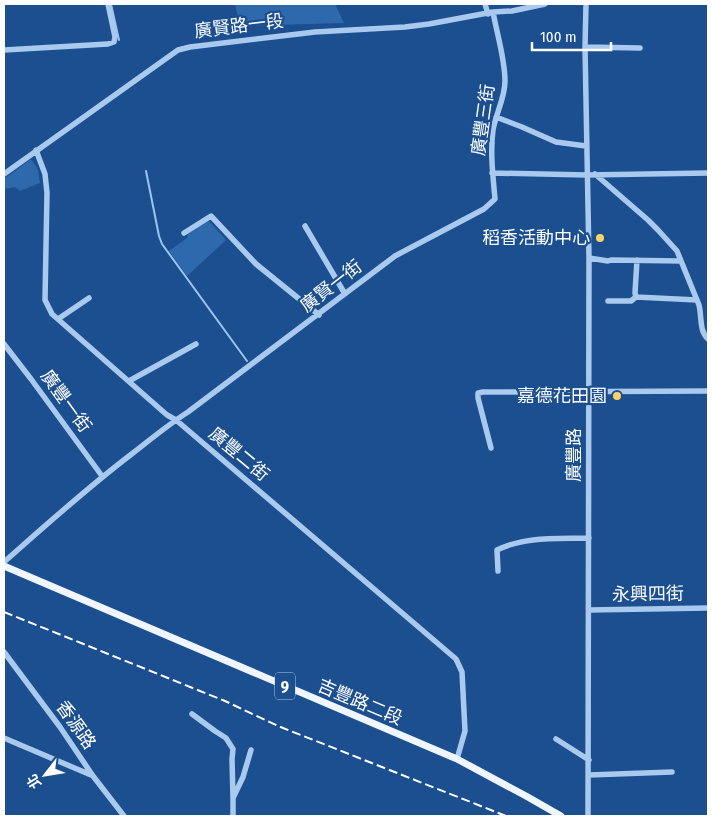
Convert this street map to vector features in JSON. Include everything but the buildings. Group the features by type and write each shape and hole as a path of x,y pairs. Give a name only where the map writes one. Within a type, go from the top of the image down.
{"main road":[{"name":"吉豐路二段","path":"4,566 457,759 561,816"}],"street":[{"path":"4,50 108,44 114,42 115,37 108,4"},
{"name":"廣豐三街","path":"485,4 491,13 502,59 505,83 496,117 491,147 492,172"},
{"name":"廣賢路一段","path":"4,174 178,50 315,32 413,26 545,4"},
{"name":"廣豐路","path":"586,4 589,538 588,816"},
{"path":"585,47 640,48"},
{"path":"496,117 556,142 586,146"},
{"name":"廣豐二街","path":"36,150 43,165 47,193 45,300 52,314 167,415 176,420 456,659 462,672 465,730 457,759"},
{"path":"492,172 586,175 708,173"},
{"name":"廣賢一街","path":"4,562 102,476 319,315 395,256 484,209 495,199 492,172"},
{"path":"596,174 632,205 677,251 697,300 701,314 702,332 708,339"},
{"path":"184,234 211,216 256,264 319,315"},
{"path":"305,226 345,294"},
{"path":"588,258 608,261 681,261"},
{"path":"636,297 637,260"},
{"path":"608,301 631,301 636,297 697,300"},
{"path":"58,320 89,298"},
{"name":"廣豐一街","path":"4,344 102,476"},
{"path":"129,381 196,344"},
{"path":"491,448 478,393 708,391"},
{"path":"498,571 497,550 508,545 526,540 589,538"},
{"name":"永興四街","path":"589,610 708,608"},
{"name":"香源路","path":"4,652 124,816"},
{"path":"192,714 226,738 234,748 232,759 233,816"},
{"path":"4,738 93,776"},
{"path":"556,740 589,760"},
{"path":"233,798 243,777 251,750"},
{"path":"588,775 672,772"}],"shaded area":[{"path":"235,4 335,4 344,23 240,26"},
{"path":"31,159 38,170 40,183 20,191 15,187 4,189 4,179"},
{"path":"208,220 226,240 187,276 169,251"}],"waterway":[{"path":"111,4 119,40"},
{"path":"146,171 162,244 247,361"}],"railway":[{"path":"4,612 225,701 278,726 506,816"}],"place":[{"name":"稻香活動中心","path":"600,238"},
{"name":"嘉德花田園","path":"617,396"}]}
